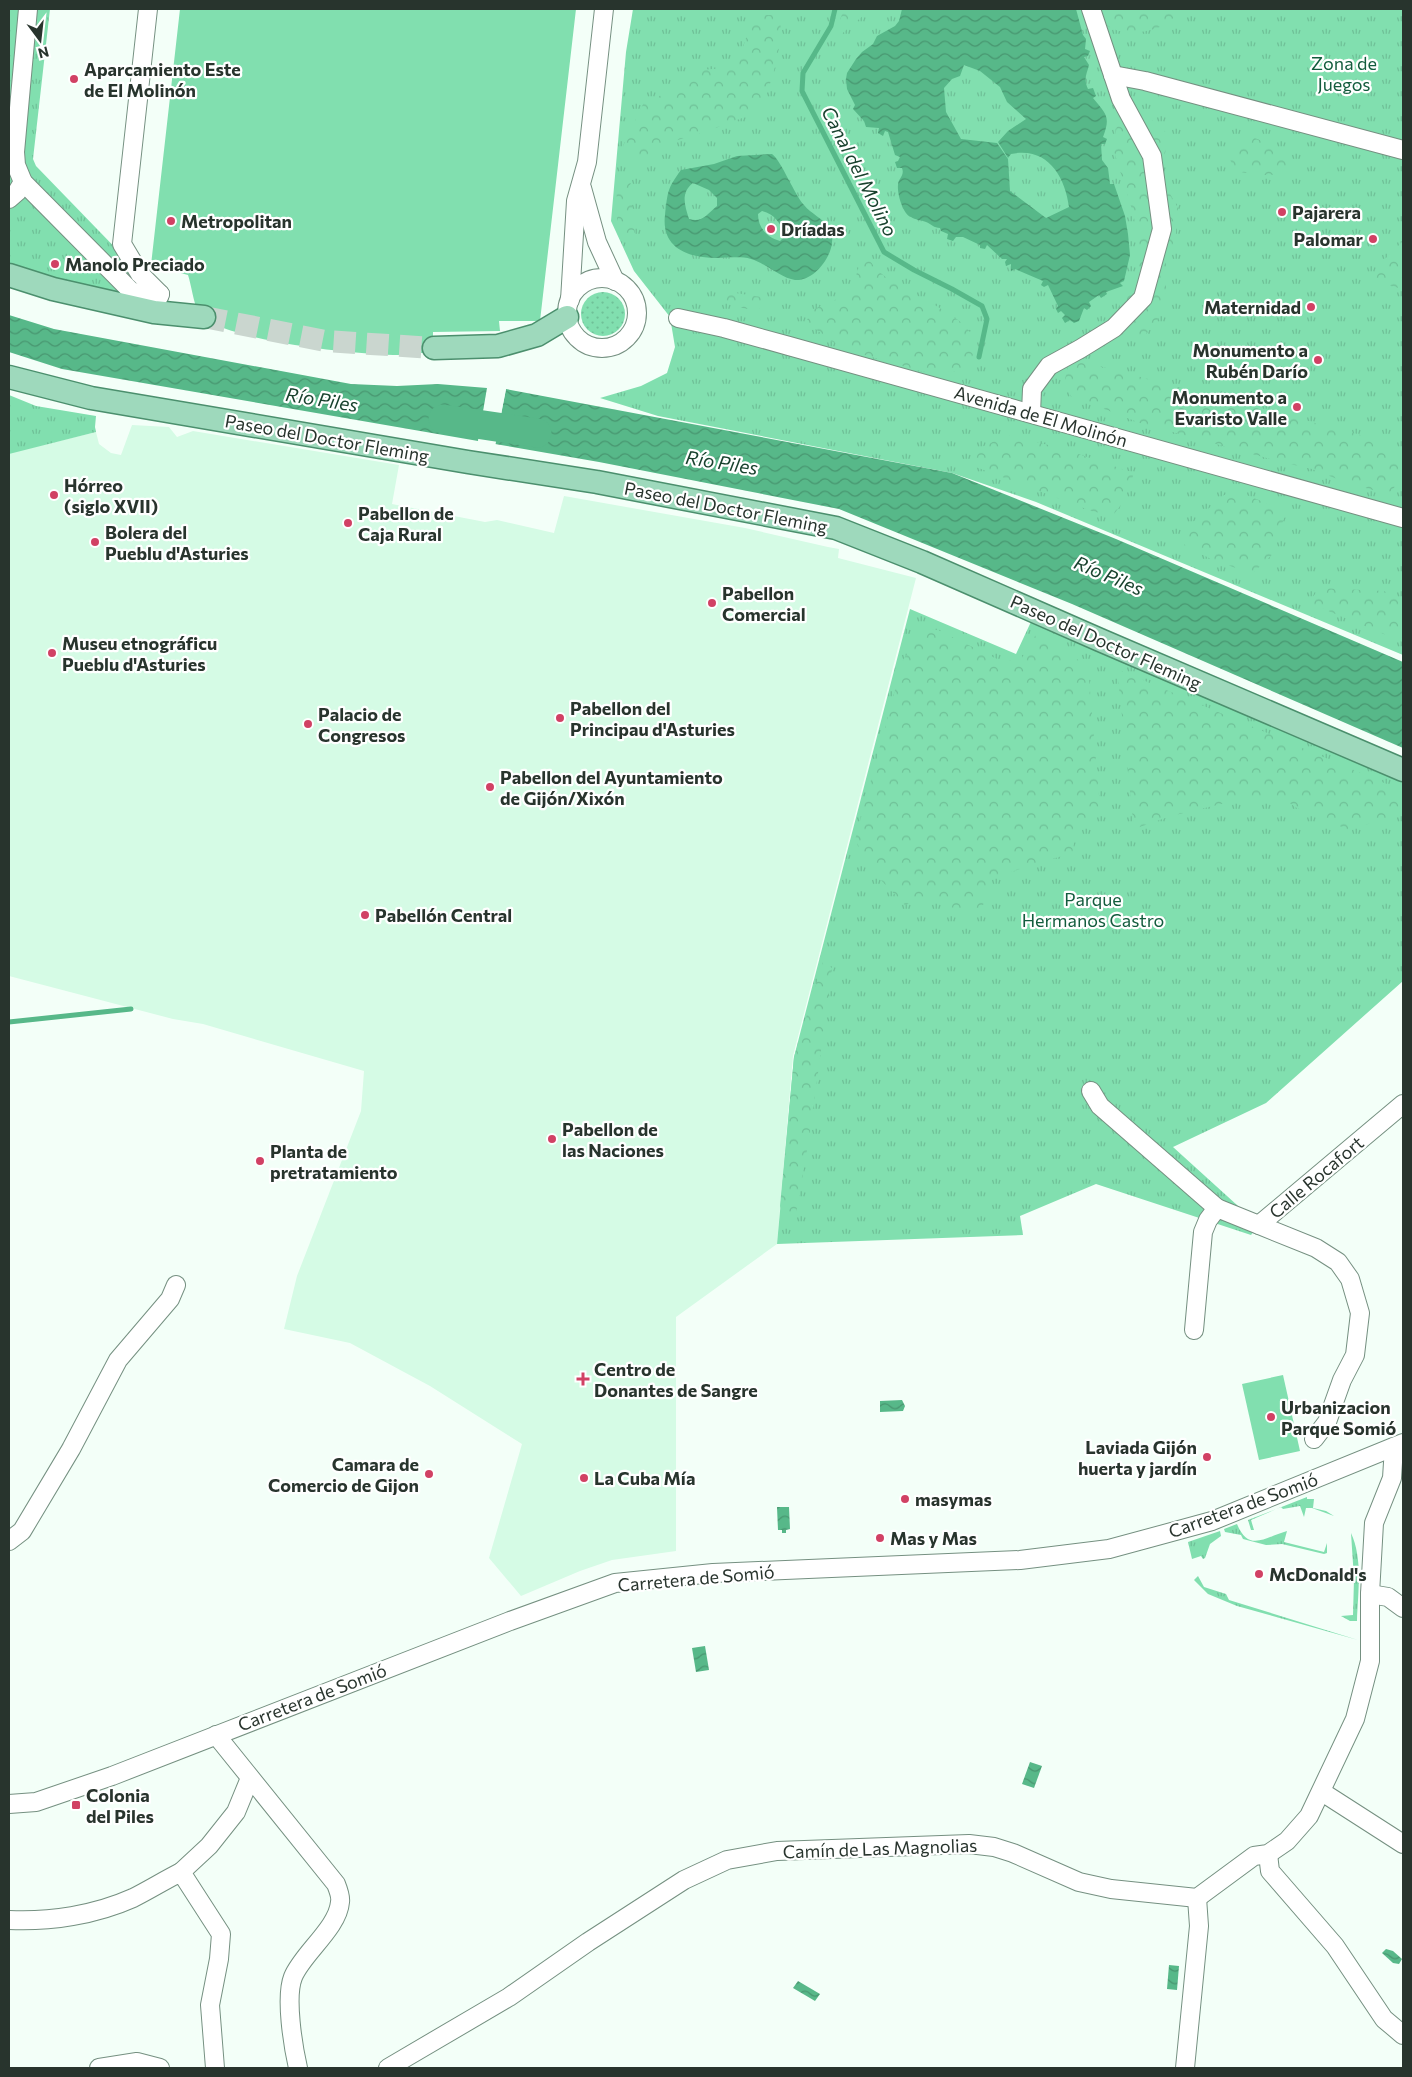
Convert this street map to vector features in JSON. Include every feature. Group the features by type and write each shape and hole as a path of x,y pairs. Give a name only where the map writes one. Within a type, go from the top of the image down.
{"main road":[{"path":"9,275 53,289 157,303 204,318"},
{"path":"434,348 498,346 537,335 568,308"},
{"name":"Paseo del Doctor Fleming","path":"9,377 91,398 597,482 836,528 922,562 1403,770"}],"street":[{"path":"28,9 15,152 16,165 23,182 132,292 157,303"},
{"path":"148,9 122,244 157,303"},
{"path":"568,308 581,286 589,281 607,279 615,281 630,292 636,309 634,327 622,341 606,348 588,345 574,334 568,308 576,200 582,185 587,162 604,9"},
{"path":"1031,413 1032,389 1049,366 1080,350 1114,328 1143,298 1162,229 1152,156 1121,99 1091,9"},
{"path":"1113,75 1145,81 1403,150"},
{"path":"9,200 23,182"},
{"path":"582,185 597,242 615,281"},
{"name":"Avenida de El Molinón","path":"678,318 724,328 1403,518"},
{"path":"1091,1091 1100,1106 1217,1208 1259,1225"},
{"name":"Calle Rocafort","path":"1314,1439 1327,1422 1342,1380 1355,1354 1360,1313 1350,1279 1338,1262 1316,1248 1259,1225 1403,1104"},
{"path":"1194,1330 1203,1232 1208,1220 1217,1208"},
{"path":"9,1541 22,1531 27,1523 71,1449 118,1360 170,1299 176,1284"},
{"path":"1185,2068 1199,1926 1197,1898 1254,1856 1268,1854 1287,1840 1309,1816 1355,1719 1370,1661 1370,1594 1374,1523 1392,1478 1398,1445"},
{"name":"Carretera de Somió","path":"9,1804 36,1802 112,1776 615,1583 713,1573 1020,1560 1109,1549 1212,1521 1398,1445"},
{"path":"1370,1594 1388,1597 1403,1608"},
{"path":"216,1735 336,1884 340,1902 337,1915 293,1976 290,1993 293,2043 298,2068"},
{"path":"9,1920 30,1921 87,1914 132,1898 181,1872 209,1846 236,1812 250,1778"},
{"path":"1322,1792 1403,1844"},
{"name":"Camín de Las Magnolias","path":"388,2068 509,1997 588,1942 684,1880 727,1860 777,1851 969,1844 994,1846 1079,1882 1111,1889 1197,1898"},
{"path":"1268,1854 1270,1871 1335,1946 1384,2019 1403,2035"},
{"path":"181,1872 221,1934 219,1959 210,2005 215,2068"},
{"path":"98,2068 137,2062 160,2068"}],"shaded area":[{"path":"132,425 169,427 177,437 193,431 399,465 392,504 485,522 497,520 554,533 564,496 745,528 839,549 838,558 916,578 793,1056 777,1244 676,1317 676,1551 612,1560 580,1571 521,1596 489,1558 522,1444 430,1386 350,1343 284,1329 297,1276 361,1111 364,1071 203,1024 173,1019 9,976 10,453 96,432 99,444 111,453 121,455"}],"green space":[{"path":"9,9 50,9 33,159 36,166 160,294 154,312 9,275"},
{"path":"180,9 576,9 540,321 499,321 500,331 433,332 433,352 398,355 324,349 260,338 232,331 211,322 198,312 188,275 151,265"},
{"name":"Zona de Juegos","path":"633,9 1403,9 1403,655 1036,502 952,473 658,416 600,398 641,386 667,373 675,347 670,317 634,271 611,221 626,52"},
{"path":"844,9 871,9 838,37 838,25"},
{"path":"1096,9 1184,9 1162,26 1143,32 1123,32 1106,25"},
{"path":"762,15 774,15 780,19 781,30 778,53 761,111 702,133 667,143 641,159 632,159 623,146 644,102 667,93 684,78 700,70 738,67 749,32 756,20"},
{"path":"1131,107 1152,120 1169,135 1160,176 1178,208 1175,244 1166,262 1166,293 1163,312 1144,337 1122,335 1119,298 1137,278 1136,257 1139,242 1133,213 1113,148 1119,114"},
{"path":"1249,136 1276,149 1289,158 1297,169 1281,174 1264,175 1229,169 1232,164 1229,157 1230,149"},
{"path":"625,181 631,183 637,254 618,223 616,183"},
{"path":"1403,241 1403,289 1370,281 1383,261"},
{"path":"863,254 868,254 875,268 890,280 951,315 966,327 974,341 972,357 963,370 951,372 920,371 841,348 806,322 812,310 837,299 853,285"},
{"path":"599,292 607,292 619,298 625,314 619,330 607,336 599,336 587,330 581,318 581,310 587,298"},
{"path":"729,292 762,297 770,304 764,308 751,309 731,304 719,297"},
{"path":"1084,362 1368,437 1395,452 1402,462 1402,479 1390,492 1376,491 1342,481 1312,469 1140,423 1071,396 1064,384 1068,366"},
{"path":"9,395 36,406 96,416 96,432 9,454"},
{"path":"1007,435 1061,448 1134,473 1124,501 1114,514 1094,512 976,467 976,450"},
{"path":"1244,494 1271,505 1286,514 1274,542 1276,551 1252,574 1211,559 1184,545 1192,523 1224,495"},
{"path":"1319,588 1384,591 1403,601 1403,642 1309,603"},
{"name":"Parque Hermanos Castro","path":"910,609 1016,654 1036,611 1403,770 1403,981 1266,1103 1173,1147 1259,1225 1251,1235 1096,1184 1020,1216 1023,1235 777,1244 794,1057"},
{"path":"924,629 938,630 1003,662 1022,658 1038,631 1088,667 1100,807 1077,830 1072,853 988,879 991,887 979,914 956,909 926,898 905,905 875,874 855,840 903,660"},
{"path":"1117,669 1403,791 1403,813 1349,830 1297,808 1282,798 1230,802 1171,816 1134,829"},
{"path":"823,962 832,968 810,1133 794,1225 784,1218 780,1206 794,1057"},
{"name":"Urbanizacion Parque Somió","path":"1283,1375 1300,1451 1259,1460 1242,1384"},
{"path":"1307,1497 1307,1499 1314,1499 1313,1508 1326,1511 1334,1516 1312,1508 1306,1508 1304,1517 1300,1506 1283,1509 1281,1507"},
{"path":"1278,1508 1251,1520 1254,1530 1251,1530 1248,1520"},
{"path":"1237,1524 1242,1533 1252,1541 1265,1539 1287,1531 1284,1542 1324,1552 1327,1543 1327,1553 1324,1554 1282,1544 1266,1545 1243,1539 1241,1535 1225,1532 1224,1529"},
{"path":"1220,1531 1221,1536 1210,1544 1205,1558 1203,1559 1201,1556 1192,1559 1188,1542"},
{"path":"1351,1533 1355,1543 1358,1565 1357,1621 1350,1621 1341,1616 1353,1615 1354,1579"},
{"path":"1198,1576 1204,1587 1226,1594 1229,1600 1358,1640 1237,1606 1208,1594 1194,1580"}],"water":[{"path":"902,9 1076,9 1083,35 1086,39 1085,49 1090,51 1088,56 1084,57 1089,65 1086,82 1088,89 1093,88 1096,96 1093,98 1104,112 1107,120 1103,137 1107,139 1105,144 1101,144 1102,160 1108,168 1110,184 1114,184 1125,216 1130,255 1124,281 1120,283 1123,286 1106,292 1107,294 1101,298 1099,295 1089,302 1091,306 1087,310 1084,308 1079,321 1074,323 1070,320 1065,323 1062,318 1065,315 1061,311 1058,313 1056,309 1058,306 1048,285 1044,287 1041,285 1043,281 1015,269 1011,271 1011,264 1006,266 1005,262 1007,259 1002,259 987,245 985,249 980,248 980,245 963,237 956,237 953,241 947,239 948,234 941,231 940,228 913,218 905,212 898,189 898,183 903,171 902,168 897,168 895,162 900,157 895,155 888,132 885,131 883,136 878,133 879,128 866,127 864,121 853,109 855,105 847,89 846,79 847,73 862,52 873,44 877,36 895,26 899,21","holes":["964,65 980,71 1000,87 1007,102 1026,119 1008,131 998,142 1008,158 1011,154 1024,153 1044,159 1058,174 1067,195 1069,207 1046,218 1010,191 1008,159 997,143 961,139 946,112 944,88 952,79 960,76"]},
{"path":"772,154 776,157 804,205 824,221 829,228 832,235 832,244 829,253 825,262 811,275 795,280 751,259 696,256 679,249 667,236 665,215 668,195 673,182 681,170 714,164 737,156","holes":["693,183 709,190 717,198 717,206 698,220 689,219 685,205 686,191","762,211 771,214 782,227 785,236 780,241 771,237 762,228 758,219 758,214"]},
{"path":"9,315 54,329 351,384 397,386 438,384 487,388 478,441 62,369 9,352"},
{"path":"506,389 952,473 1116,539 1403,662 1403,748 1072,604 839,509 599,462 495,444"},
{"path":"902,1400 905,1406 903,1411 880,1412 880,1401"},
{"path":"777,1507 789,1507 790,1529 786,1530 786,1533 778,1530"},
{"path":"705,1646 709,1670 696,1672 692,1648"},
{"path":"1030,1762 1042,1766 1034,1788 1022,1784"},
{"path":"1386,1949 1393,1951 1402,1959 1399,1964 1393,1963 1382,1953"},
{"path":"1169,1965 1179,1966 1177,1990 1167,1989"},
{"path":"798,1981 820,1994 815,2001 793,1988"}],"pier":[{"path":"488,386 480,441 478,443"},
{"path":"506,386 495,447 493,444 504,388"}],"waterway":[{"name":"Canal del Molino","path":"835,9 831,26 803,73 802,91 884,252 982,306 987,319 979,357"},
{"name":"Río Piles","path":"443,419 537,433"},
{"path":"9,1022 131,1009"}],"tunnel":[{"path":"204,317 325,341 434,348"}],"place":[{"name":"Aparcamiento Este de El Molinón","path":"74,79"},
{"name":"Pajarera","path":"1282,212"},
{"name":"Metropolitan","path":"171,221"},
{"name":"Dríadas","path":"771,229"},
{"name":"Palomar","path":"1373,239"},
{"name":"Manolo Preciado","path":"55,264"},
{"name":"Maternidad","path":"1311,307"},
{"name":"Monumento a Rubén Darío","path":"1318,360"},
{"name":"Monumento a Evaristo Valle","path":"1297,407"},
{"name":"Hórreo (siglo XVII)","path":"54,495"},
{"name":"Pabellon de Caja Rural","path":"348,523"},
{"name":"Bolera del Pueblu d'Asturies","path":"95,542"},
{"name":"Pabellon Comercial","path":"712,603"},
{"name":"Museu etnográficu Pueblu d'Asturies","path":"52,653"},
{"name":"Pabellon del Principau d'Asturies","path":"560,718"},
{"name":"Palacio de Congresos","path":"308,724"},
{"name":"Pabellon del Ayuntamiento de Gijón/Xixón","path":"490,787"},
{"name":"Pabellón Central","path":"365,915"},
{"name":"Pabellon de las Naciones","path":"552,1139"},
{"name":"Planta de pretratamiento","path":"260,1161"},
{"name":"Centro de Donantes de Sangre","path":"583,1379"},
{"name":"Urbanizacion Parque Somió","path":"1271,1417"},
{"name":"Laviada Gijón huerta y jardín","path":"1207,1457"},
{"name":"Camara de Comercio de Gijon","path":"429,1474"},
{"name":"La Cuba Mía","path":"584,1478"},
{"name":"masymas","path":"905,1499"},
{"name":"Mas y Mas","path":"880,1538"},
{"name":"McDonald's","path":"1259,1574"},
{"name":"Colonia del Piles","path":"76,1805"}]}
